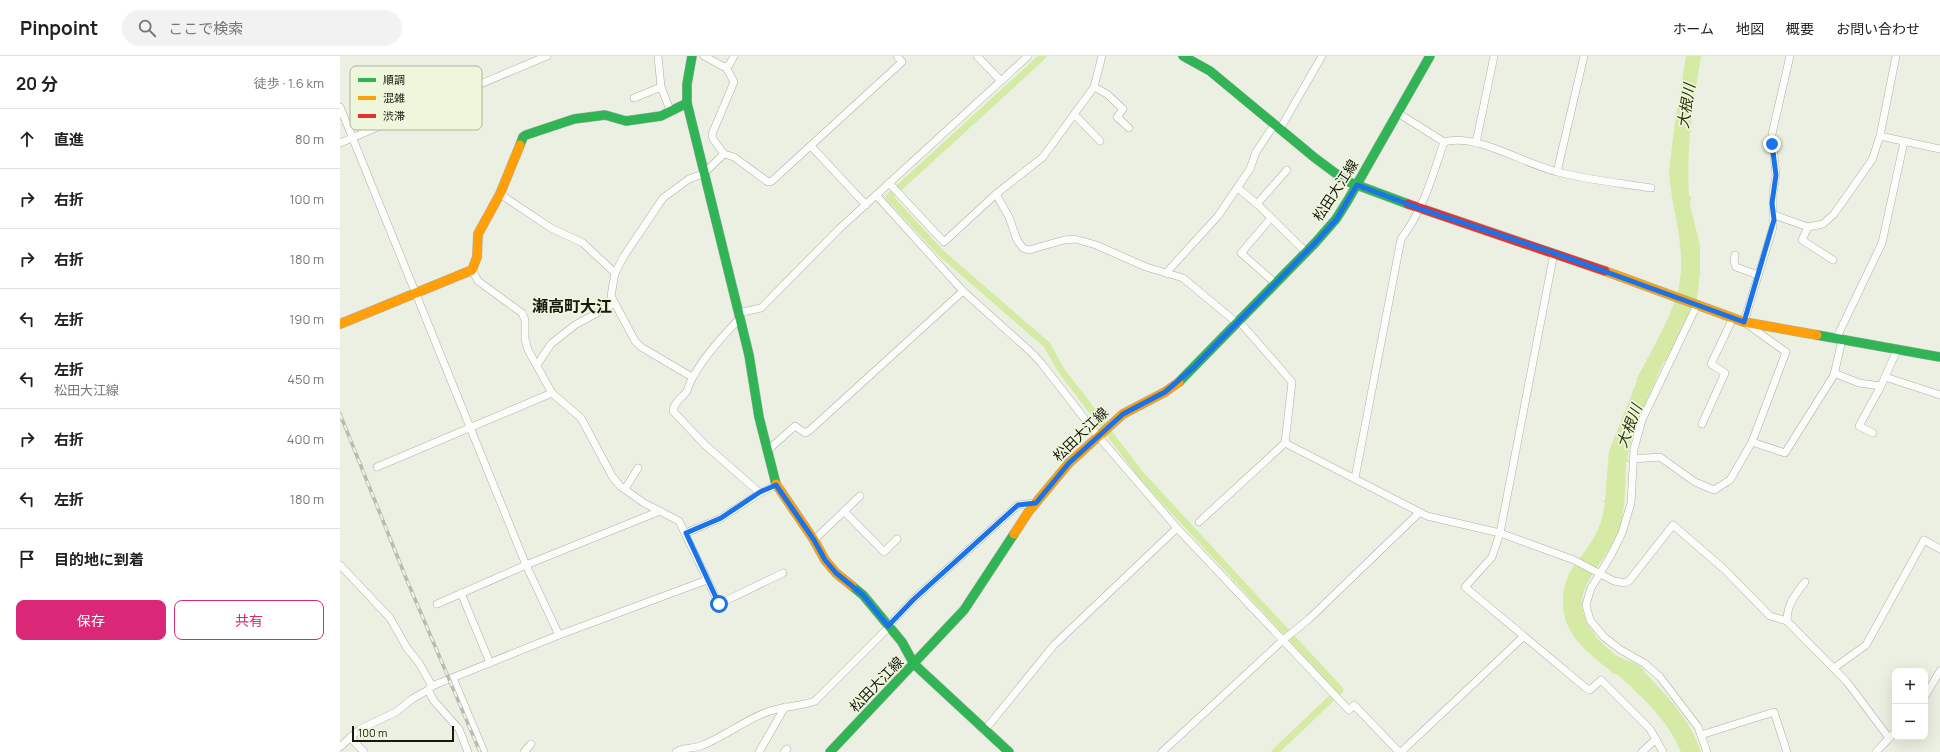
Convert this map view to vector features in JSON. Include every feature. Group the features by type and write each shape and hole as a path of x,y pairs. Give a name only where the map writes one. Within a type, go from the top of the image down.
{"street":[{"path":"482,83 547,56"},
{"path":"658,56 661,86 670,110"},
{"path":"692,56 687,84 687,103 703,174 749,355 759,417 776,485 814,540 825,560 836,573 863,595 902,642 914,664 984,731 1009,752"},
{"path":"704,56 726,67 734,82 712,134 713,139 724,154 734,157 768,182 772,181 902,62 897,56"},
{"path":"726,67 734,56"},
{"path":"977,56 1001,81"},
{"path":"760,492 704,444 673,411 674,405 687,390 692,377 739,316 761,308 812,254 1028,56"},
{"path":"889,183 944,242 996,194 1043,156 1094,87 1102,56"},
{"path":"1183,56 1210,71 1277,127 1340,176 1357,185 1421,209 1554,253 1744,322 1940,358"},
{"path":"1166,273 1218,216 1250,169 1256,152 1277,127 1322,56"},
{"name":"松田大江線","path":"830,752 964,610 1036,503 1069,463 1109,425 1123,414 1165,392 1180,381 1336,220 1430,56"},
{"path":"1476,143 1494,56"},
{"path":"1557,172 1584,56"},
{"path":"1744,322 1773,227 1773,194 1776,175 1772,134 1790,56"},
{"path":"1774,215 1808,227 1823,224 1834,214 1872,160 1880,136 1896,56"},
{"path":"634,98 661,86"},
{"path":"1094,87 1107,94 1123,109 1117,117 1130,128"},
{"path":"687,103 670,110 661,116 626,122 605,115 574,119 523,137 500,194 478,234 476,257 472,270 478,281 522,313 525,320 525,339 528,350 552,393 581,418 612,476 624,489 644,503 679,521 719,604 783,573"},
{"path":"340,107 526,565 559,636"},
{"path":"1398,113 1444,142"},
{"path":"1074,114 1100,141"},
{"path":"340,143 369,130"},
{"path":"1880,136 1940,149"},
{"path":"1444,142 1453,139 1476,143 1557,172 1651,188"},
{"path":"1355,478 1401,239 1421,209 1444,142"},
{"path":"1752,442 1785,453 1834,373 1839,339 1882,243 1904,142"},
{"path":"811,146 866,205"},
{"path":"692,377 641,347 635,341 611,296 615,273 624,256 663,198 689,179 703,174 724,154"},
{"path":"1257,204 1287,170"},
{"path":"1238,188 1257,204 1306,252"},
{"path":"500,194 551,228 583,242 615,273"},
{"path":"996,194 1009,217 1017,240 1023,248 1029,250 1064,240 1075,239 1096,245 1146,267 1183,278 1238,322 1292,382 1285,444 1199,522"},
{"path":"876,195 962,292 1032,353 1177,528 1345,706 1349,710 1354,705 1400,752 1523,637"},
{"path":"1271,218 1241,253 1275,283"},
{"path":"1808,227 1802,240 1833,260"},
{"path":"1554,253 1500,533 1492,557 1465,587 1523,637 1586,688 1590,690 1601,680 1638,716 1656,739 1663,752"},
{"path":"1735,255 1734,262 1736,267 1758,275"},
{"path":"340,324 417,294 472,270"},
{"path":"768,450 795,426 805,433 810,430 962,292"},
{"path":"537,365 551,344 576,326 615,303"},
{"path":"1697,305 1642,420 1633,459 1631,503 1622,533 1610,557 1598,573 1591,588 1586,605 1590,620 1604,637 1621,650 1644,663 1660,677 1698,727 1707,752"},
{"path":"1702,424 1725,373 1711,364 1733,318"},
{"path":"1633,459 1660,457 1695,482 1714,490 1730,480 1752,442 1786,352 1744,322"},
{"path":"1873,433 1859,426 1885,378 1897,350"},
{"path":"1834,373 1859,383 1881,386"},
{"path":"1885,378 1940,395"},
{"path":"377,467 552,393"},
{"path":"1285,444 1355,478 1419,513 1500,533 1574,560 1614,581 1625,583 1629,581 1673,525 1724,569 1770,616 1787,621 1847,682 1889,738"},
{"path":"624,489 638,468"},
{"path":"686,533 721,518 760,492 776,485"},
{"path":"814,540 860,496"},
{"path":"676,752 701,746 766,712 815,702 914,599 1018,505 1036,503"},
{"path":"438,604 526,565 660,511"},
{"path":"844,511 884,552 897,540"},
{"path":"1162,752 1283,640 1309,619 1419,513"},
{"path":"984,731 1054,645 1177,528"},
{"path":"1834,668 1866,645 1924,540 1940,549"},
{"path":"340,565 390,618 407,648 419,663 434,701 459,729 468,752"},
{"path":"340,747 350,737 365,726 396,712 412,699 430,688 559,636 707,580"},
{"path":"1787,621 1787,609 1805,582"},
{"path":"461,594 490,663"},
{"path":"1928,691 1940,671"},
{"path":"453,678 484,752"},
{"path":"759,752 785,707"},
{"path":"1701,736 1774,712 1787,752"},
{"path":"1876,752 1892,735"},
{"path":"350,737 364,752"},
{"path":"1642,752 1656,739"},
{"path":"524,752 531,744"}],"water":[{"name":"大根川","path":"1686,56 1701,56 1693,108 1688,160 1689,196 1691,196 1690,205 1700,245 1700,273 1697,298 1666,361 1664,361 1633,432 1627,459 1630,461 1626,462 1624,504 1619,529 1606,554 1590,578 1584,591 1582,603 1584,617 1598,639 1615,655 1636,664 1644,670 1685,719 1701,752 1681,752 1669,730 1654,710 1618,675 1613,673 1611,674 1612,672 1577,641 1566,622 1563,598 1568,576 1598,530 1605,502 1602,502 1605,500 1609,451 1637,381 1636,380 1665,325 1680,281 1680,243 1669,172 1667,171 1669,171"}],"waterway":[{"path":"1043,56 889,197 941,253 1047,345 1061,370 1141,475 1340,690 1275,752"}],"railway":[{"path":"340,414 406,578 480,752"}],"traffic: fast":[{"path":"692,56 687,84 687,103 749,355 759,417 776,484"},
{"path":"1183,56 1210,71 1315,158 1346,181 1408,204"},
{"path":"1179,382 1315,243 1336,219 1430,56"},
{"path":"520,145 523,137 526,135 574,119 605,115 626,121 661,116 687,103"},
{"path":"1817,335 1940,357"},
{"path":"830,752 964,610 1014,534"},
{"path":"852,586 863,595 902,642 914,664 1009,752"}],"traffic: slow":[{"path":"340,324 472,270 477,257 478,234 500,194 520,145"},
{"path":"1605,271 1744,322 1817,335"},
{"path":"1014,534 1029,511 1069,463 1123,414 1165,392 1179,382"},
{"path":"776,484 814,540 825,560 836,573 852,586"}],"traffic: jam":[{"path":"1408,204 1605,271"}],"district":[{"name":"瀬高町大江","path":"572,306"}],"route":[{"path":"719,604 686,533 721,518 760,492 776,485 814,540 825,560 836,573 863,595 888,626 914,599 1018,505 1036,503 1048,486 1069,463 1109,425 1123,414 1165,392 1180,381 1336,220 1357,185 1421,209 1554,253 1744,322 1773,227 1774,212 1772,203 1776,164 1772,144"}]}
